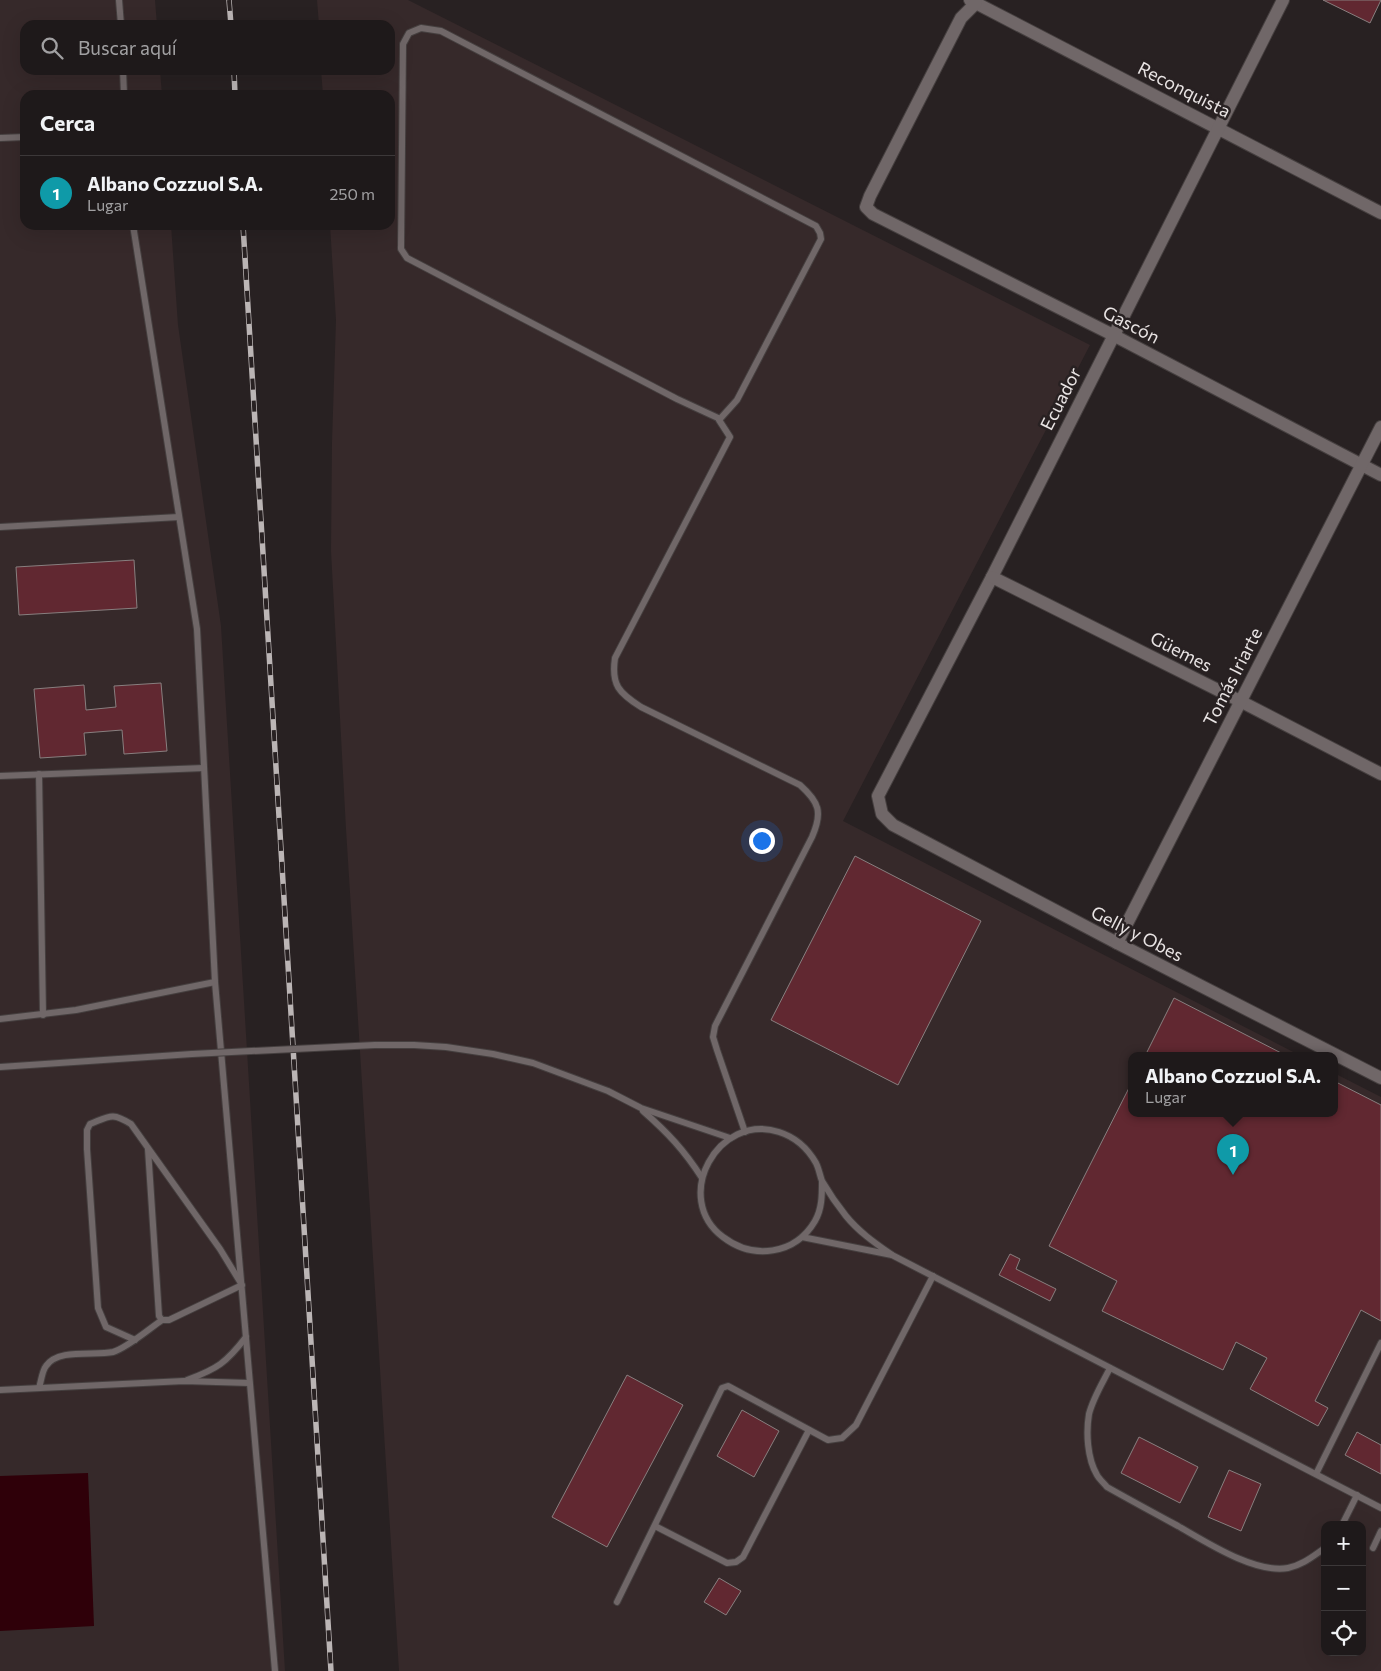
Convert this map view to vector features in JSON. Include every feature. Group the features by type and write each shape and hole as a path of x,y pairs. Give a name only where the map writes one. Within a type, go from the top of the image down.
{"street":[{"name":"Ecuador","path":"882,814 878,796 992,577 1283,0"},
{"name":"Reconquista","path":"973,2 1381,213"},
{"name":"Gascón","path":"973,2 961,18 866,207 873,214 1113,335 1381,475"},
{"name":"Tomás Iriarte","path":"1116,943 1381,427"},
{"name":"Güemes","path":"992,577 1381,774"},
{"name":"Gelly y Obes","path":"882,814 894,825 1116,943 1330,1052"},
{"name":"Gelly y Obes","path":"1338,1056 1381,1078"}],"lane":[{"path":"119,0 121,20"},
{"path":"719,420 737,400 822,239 816,226 441,31 421,28 408,33 403,44 401,249 407,258 719,420 730,437 615,658 613,673 617,687 626,697 641,707 800,785 813,797 818,810 818,824 812,837 715,1026 714,1036 717,1050 745,1132"},
{"path":"123,75 124,90"},
{"path":"0,138 20,137"},
{"path":"134,230 197,629 216,982 275,1671"},
{"path":"0,527 179,517"},
{"path":"0,776 204,768"},
{"path":"39,774 42,1015"},
{"path":"0,1019 42,1015 216,982"},
{"path":"0,1067 192,1054 375,1045 446,1047 492,1054 532,1064 608,1091 641,1108 730,1138"},
{"path":"641,1108 687,1154 702,1178"},
{"path":"135,1340 106,1327 98,1308 87,1130 90,1124 108,1116 118,1116 131,1124 220,1249 242,1285"},
{"path":"762,1129 779,1132 794,1139 807,1150 817,1164 822,1181 822,1201 815,1221 802,1237 790,1245 775,1250 760,1252 745,1250 731,1243 719,1234 709,1222 703,1208 702,1178 708,1162 717,1149 730,1138 745,1132 762,1129"},
{"path":"148,1149 157,1312 162,1320"},
{"path":"822,1181 846,1216 861,1233 892,1255 1381,1508"},
{"path":"802,1237 892,1255"},
{"path":"617,1602 722,1388 728,1386 828,1440 842,1438 856,1425 933,1276"},
{"path":"39,1388 45,1366 53,1359 64,1356 114,1352 135,1340 162,1320 169,1320 242,1285"},
{"path":"184,1381 210,1372 223,1364 246,1337"},
{"path":"1316,1474 1381,1343"},
{"path":"1110,1368 1089,1413 1088,1432 1090,1455 1096,1475 1107,1487 1226,1553 1251,1564 1271,1568 1287,1568 1306,1562 1321,1551"},
{"path":"0,1390 184,1381 249,1383"},
{"path":"655,1526 727,1563 736,1562 743,1557 809,1430"},
{"path":"1344,1521 1357,1495"},
{"path":"1373,1548 1381,1531"}],"shaded area":[{"path":"0,0 155,0 157,20 20,20 20,75 160,75 162,90 20,90 20,230 171,230 178,325 221,626 285,1671 0,1671"},
{"path":"317,0 408,0 1090,345 843,821 1293,1052 1128,1052 1128,1117 1338,1117 1338,1075 1381,1097 1381,1671 399,1671 346,829 331,551 336,320 330,230 395,230 395,90 323,90 321,75 395,75 395,20 319,20"},
{"path":"88,1473 94,1626 0,1631 0,1476"}],"building":[{"path":"1323,0 1381,0 1370,23"},
{"path":"134,560 137,608 19,615 16,567"},
{"path":"161,683 167,751 124,754 122,730 84,733 86,755 40,758 34,689 84,685 86,710 116,707 114,686"},
{"path":"855,856 981,921 898,1085 771,1020"},
{"path":"1174,998 1279,1052 1147,1052"},
{"path":"1338,1083 1381,1105 1381,1321 1361,1310 1315,1401 1328,1408 1318,1426 1250,1389 1267,1358 1236,1342 1223,1370 1102,1311 1117,1281 1049,1246 1128,1090 1128,1117 1338,1117"},
{"path":"1010,1254 1020,1259 1016,1269 1056,1289 1050,1301 999,1275"},
{"path":"627,1375 683,1405 607,1547 552,1517"},
{"path":"742,1410 779,1431 754,1477 717,1456"},
{"path":"1357,1432 1381,1445 1381,1474 1345,1455"},
{"path":"1139,1437 1198,1467 1180,1503 1121,1473"},
{"path":"1229,1470 1261,1484 1241,1531 1208,1517"},
{"path":"719,1578 741,1591 726,1615 704,1602"}],"railway":[{"path":"229,0 231,20"},
{"path":"234,75 235,90"},
{"path":"243,230 331,1671"}],"place":[{"name":"Albano Cozzuol S.A.","path":"1233,1175"}]}
